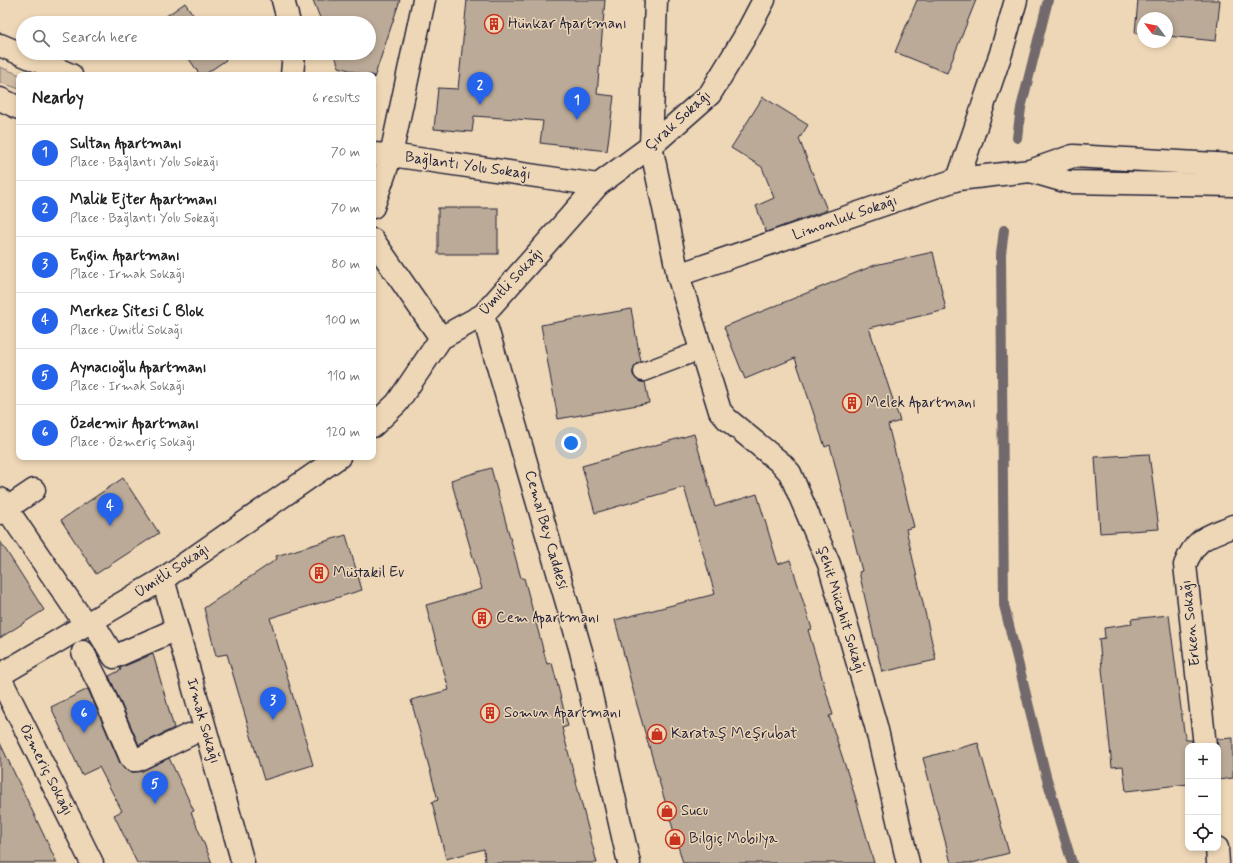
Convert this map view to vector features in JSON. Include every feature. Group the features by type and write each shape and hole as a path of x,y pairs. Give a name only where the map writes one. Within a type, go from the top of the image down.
{"street":[{"path":"283,0 287,16"},
{"path":"382,155 424,0"},
{"path":"656,0 651,146 678,276"},
{"name":"Çırak Sokağı","path":"598,185 651,146 710,94 744,38 764,0"},
{"path":"958,179 1001,53 1016,0"},
{"path":"0,45 16,52"},
{"path":"35,60 63,72"},
{"path":"292,72 293,60"},
{"path":"0,99 16,107"},
{"name":"Bağlantı Yolu Sokağı","path":"376,189 382,155 598,185"},
{"path":"1030,171 1073,156 1233,165"},
{"path":"1030,171 1068,182 1233,185"},
{"name":"Limonluk Sokağı","path":"678,276 958,179 1030,171"},
{"name":"Ümitli Sokağı","path":"376,423 397,403 441,338 483,315 598,185"},
{"path":"376,244 441,338"},
{"name":"Şehit Mücahit Sokağı","path":"678,276 720,411 727,419 782,464 790,473 829,564 876,726 908,863"},
{"name":"Cemal Bey Caddesi","path":"483,315 581,651 629,863"},
{"name":"Ümitli Sokağı","path":"0,676 163,579 335,460"},
{"path":"34,490 2,507 113,657 116,657 177,629"},
{"name":"Erken Sokağı","path":"1205,743 1185,565 1190,553 1202,539 1233,526"},
{"name":"Irmak Sokağı","path":"163,579 243,863"},
{"path":"83,652 133,760 137,760 189,736"},
{"name":"Özmeriç Sokağı","path":"0,676 92,863"},
{"path":"1217,851 1218,863"}],"lane":[{"path":"643,372 701,350"}],"shaded area":[{"path":"0,67 16,73 16,88 0,82"}],"building":[{"path":"313,0 400,0 376,72 355,72 339,67 336,60 376,60 376,16 319,16"},
{"path":"467,0 605,0 597,94 614,96 607,151 540,143 543,121 474,116 472,132 434,129 438,88 458,89"},
{"path":"917,0 976,0 947,73 895,52"},
{"path":"1138,0 1220,0 1216,41 1173,37 1173,12 1137,12 1137,33 1135,33"},
{"path":"185,3 194,16 166,16"},
{"path":"190,60 226,60 208,72 198,72"},
{"path":"763,97 808,125 799,139 827,210 766,232 756,206 774,198 762,167 731,148"},
{"path":"438,208 498,208 498,254 438,254"},
{"path":"933,252 946,310 869,328 900,421 888,425 914,527 906,529 936,660 882,672 859,572 862,571 830,445 825,447 795,358 745,379 724,327 875,265"},
{"path":"631,309 641,362 635,366 633,375 637,380 645,382 649,403 558,419 541,325"},
{"path":"694,434 715,507 757,494 778,564 790,560 812,629 808,630 833,715 829,716 855,796 874,863 683,863 637,705 615,620 715,594 684,487 595,513 582,466"},
{"path":"1149,454 1159,529 1100,533 1095,457"},
{"path":"491,468 521,578 524,578 547,664 552,663 568,726 562,728 597,863 485,863 484,849 446,859 432,802 438,800 411,700 449,690 426,605 482,589 451,480"},
{"path":"123,478 159,533 96,574 61,520"},
{"path":"346,535 362,590 270,618 313,765 264,780 227,654 216,656 204,608 277,559 276,556"},
{"path":"0,541 44,610 0,638"},
{"path":"1169,615 1184,732 1186,740 1192,740 1192,743 1185,743 1185,784 1126,791 1123,766 1112,767 1099,639 1105,638 1104,628 1132,624 1131,619"},
{"path":"153,654 174,728 139,745 109,676 121,670 120,668"},
{"path":"88,689 124,769 133,772 142,771 169,758 194,811 191,812 212,863 137,863 114,815 122,811 99,767 82,775 51,707"},
{"path":"1233,738 1233,778 1221,780 1221,743 1218,743 1217,739"},
{"path":"0,743 57,863 0,863"},
{"path":"978,743 1009,853 972,863 951,863 923,758"}],"waterway":[{"path":"1017,138 1021,108 1048,0"},
{"path":"1004,230 1001,254 1004,605 1046,776 1072,863"}],"place":[{"name":"Hünkar Apartmanı","path":"494,24"},
{"name":"Malik Ejter Apartmanı","path":"480,105"},
{"name":"Sultan Apartmanı","path":"577,120"},
{"name":"Melek Apartmanı","path":"852,403"},
{"name":"Merkez Sitesi C Blok","path":"110,526"},
{"name":"Müstakil Ev","path":"319,573"},
{"name":"Cem Apartmanı","path":"482,618"},
{"name":"Somun Apartmanı","path":"490,713"},
{"name":"Engin Apartmanı","path":"273,720"},
{"name":"Özdemir Apartmanı","path":"84,733"},
{"name":"Karataş Meşrubat","path":"657,734"},
{"name":"Aynacıoğlu Apartmanı","path":"155,804"},
{"name":"Sucu","path":"667,811"},
{"name":"Bilgiç Mobilya","path":"675,839"}]}
